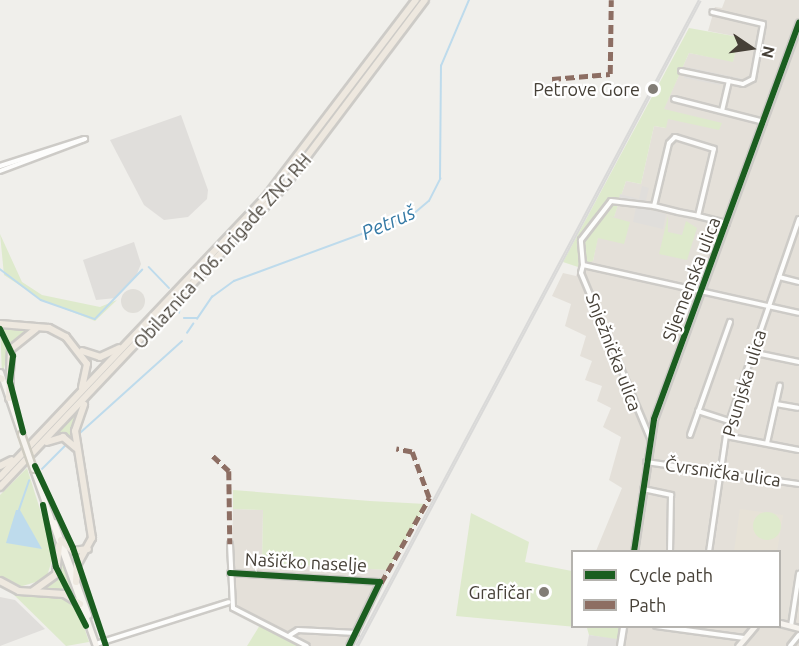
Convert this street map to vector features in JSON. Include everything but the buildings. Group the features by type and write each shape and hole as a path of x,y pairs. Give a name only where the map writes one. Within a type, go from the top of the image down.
{"highway":[{"name":"Obilaznica 106. brigade ZNG RH","path":"0,477 279,182 417,0"},
{"name":"Obilaznica 106. brigade ZNG RH","path":"0,487 287,183 425,0"},
{"path":"0,324 61,333 79,349 88,372 74,400"},
{"path":"9,398 11,349 38,328"},
{"path":"79,349 106,356 133,338"},
{"path":"76,582 77,565 88,548 92,535 77,450 77,419 90,394"},
{"path":"37,449 59,437 77,450"},
{"path":"0,466 22,453"},
{"path":"31,592 56,574 60,543 74,550 88,548"},
{"path":"0,581 31,592 64,594 80,604"}],"main road":[{"path":"1,376 50,516 76,582 96,645"},
{"path":"60,543 89,624"},
{"path":"781,623 799,628"},
{"path":"738,646 753,628"}],"street":[{"path":"681,71 746,84 753,79 763,24 712,12"},
{"name":"Sljemenska ulica","path":"633,550 650,438 799,23"},
{"path":"722,111 729,81"},
{"path":"674,99 765,122"},
{"path":"698,216 714,149 694,140 675,137 669,143 654,206 728,223"},
{"path":"0,166 85,139 0,171"},
{"name":"Snježnička ulica","path":"650,438 581,273 583,265 580,240 611,201 654,206"},
{"name":"Psunjska ulica","path":"709,550 729,421 751,352 799,219"},
{"path":"583,265 799,313"},
{"path":"779,277 799,282"},
{"path":"690,435 730,322"},
{"path":"751,352 799,362"},
{"path":"767,444 780,385"},
{"path":"776,404 798,408"},
{"path":"698,411 729,421"},
{"path":"726,436 799,450"},
{"name":"Čvrsnička ulica","path":"646,462 799,484"},
{"path":"642,489 671,495 669,550"},
{"name":"Našičko naselje","path":"229,602 230,544"},
{"name":"Našičko naselje","path":"230,573 380,582 349,646"},
{"path":"791,626 799,574"},
{"path":"96,645 229,602 243,616 290,635 307,646"},
{"path":"620,646 623,628"},
{"path":"664,628 744,638"},
{"path":"290,635 298,630 356,633"},
{"path":"790,646 799,635"}],"shaded area":[{"path":"725,0 799,0 799,646 617,646 620,628 781,628 781,550 596,550 622,488 609,480 621,437 603,427 611,408 597,401 602,386 585,380 592,361 580,356 586,336 565,326 571,304 552,296 563,273 576,276 581,262 593,261 597,240 608,216 614,216 626,181 641,184 654,126 666,128 663,110 689,53 733,61 739,37 708,31 715,7 722,8"},
{"path":"687,67 743,79 742,82 722,78 720,85 684,78"},
{"path":"181,115 208,190 207,199 188,217 164,220 144,205 110,140"},
{"path":"642,186 649,188 644,208 666,214 663,229 633,222 636,207 618,203 620,194 639,199"},
{"path":"134,242 141,264 136,276 116,298 96,300 83,260"},
{"path":"133,289 141,293 145,301 141,309 133,313 125,309 121,301 125,293"},
{"path":"233,509 263,510 262,563 388,570 347,646 309,646 236,610 231,597"},
{"path":"740,509 783,515 777,550 734,550"},
{"path":"0,597 15,600 45,629 0,646"},
{"path":"221,600 223,608 122,640 175,620 174,614"},
{"path":"589,635 617,639 616,646 587,646"}],"green space":[{"path":"689,28 739,37 733,62 689,53 664,109 722,123 719,130 668,119 666,128 654,126 641,184 626,181 614,217 608,216 630,222 624,244 598,238 593,261 578,267 563,262"},
{"path":"668,216 668,232 682,235 686,221 697,228 687,260 659,254"},
{"path":"0,234 22,282 42,295 100,307 117,300 95,321 42,300 4,275"},
{"path":"0,326 30,329 10,347 2,375"},
{"path":"79,407 74,441 53,436 52,435"},
{"path":"27,468 54,554 46,579 19,587 0,576 0,495"},
{"path":"233,490 426,504 388,570 262,563 263,510 233,509"},
{"path":"767,512 777,516 781,526 777,536 767,540 757,536 753,526 757,516"},
{"path":"471,513 529,542 525,562 571,571 571,627 456,616"},
{"path":"63,560 76,597 40,590 55,579"},
{"path":"9,590 66,597 78,609 89,642 66,646"},
{"path":"260,625 280,633 302,646 247,646"},
{"path":"587,628 620,628 618,640 589,635"}],"water":[{"path":"16,510 20,510 42,549 6,543"}],"waterway":[{"name":"Petruš","path":"197,319 212,297 234,281 411,216 429,201 440,179 441,66 469,0"},
{"path":"149,267 169,288"},
{"path":"0,269 41,300 95,319 142,270"},
{"path":"179,313 181,302"},
{"path":"184,318 197,318"},
{"name":"Petruš","path":"187,333 193,324"},
{"name":"Petruš","path":"80,433 182,341"},
{"name":"Petruš","path":"42,469 67,444"},
{"name":"Petruš","path":"19,510 29,481"}],"railway":[{"path":"357,646 700,0"}],"marked path":[{"path":"552,79 610,74 611,0"},
{"path":"381,583 429,498 412,452 396,449"},
{"path":"213,456 229,471 230,544"}],"cycle path":[{"path":"634,550 654,419 799,23"},
{"path":"0,329 13,356 10,382 23,432"},
{"path":"35,466 73,548 106,646"},
{"path":"43,505 56,567 86,626"},
{"path":"230,573 380,582 349,646"}],"place":[{"name":"Petrove Gore","path":"653,89"},
{"name":"Grafičar","path":"544,592"}]}
